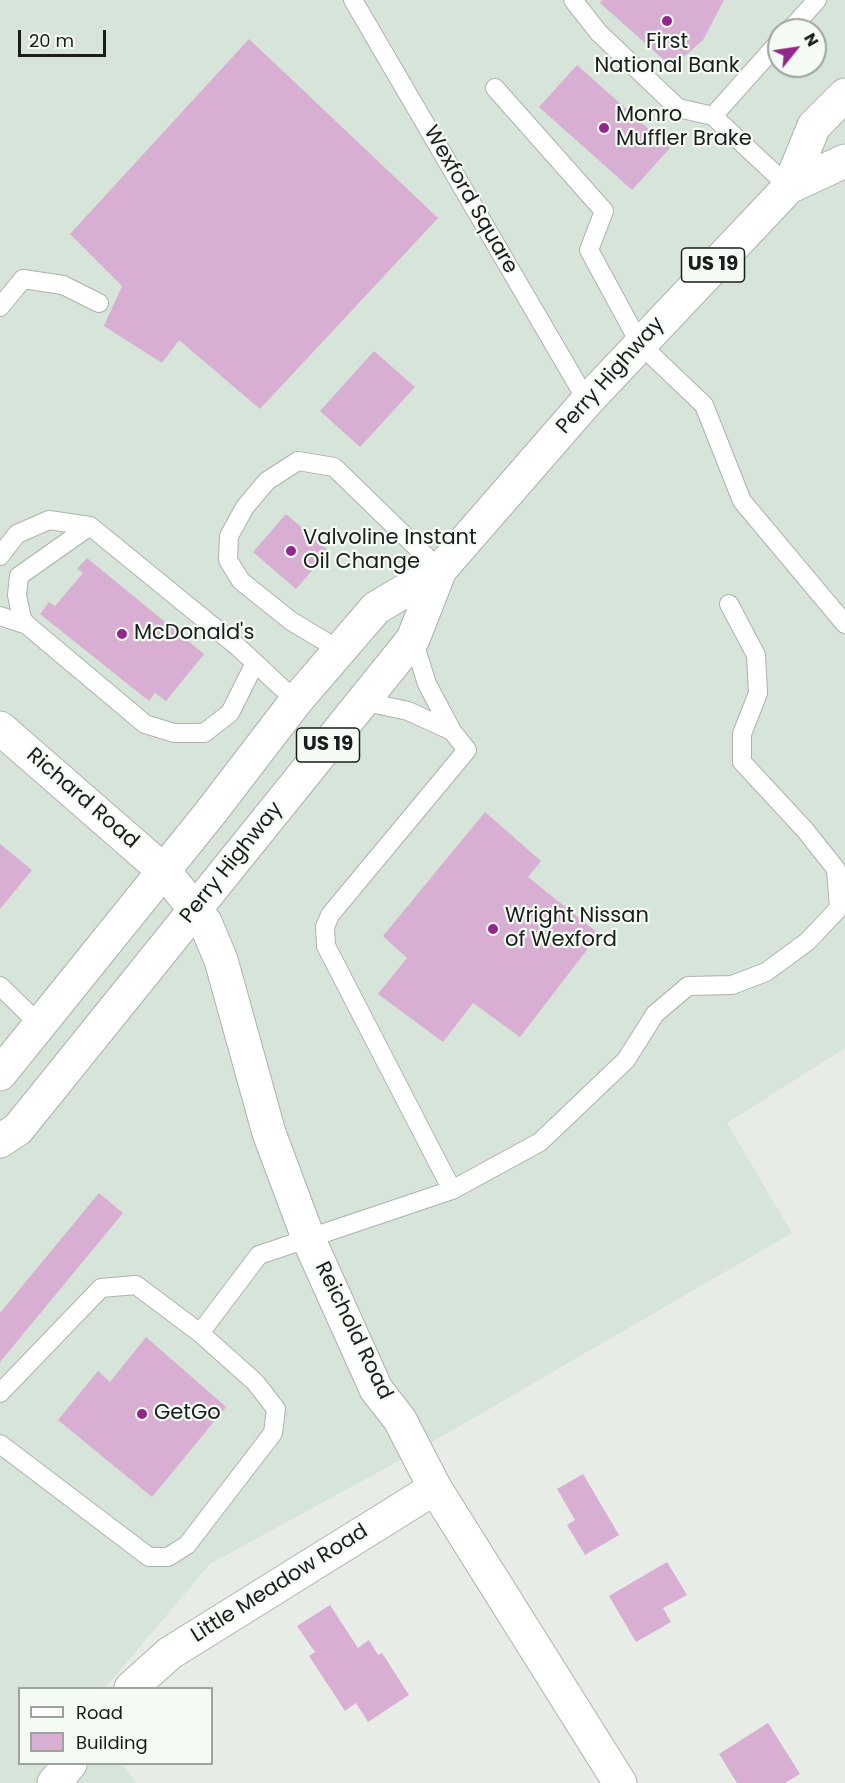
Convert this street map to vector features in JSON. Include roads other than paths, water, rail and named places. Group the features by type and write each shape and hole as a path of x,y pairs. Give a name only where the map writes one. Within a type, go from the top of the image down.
{"main road":[{"name":"Perry Highway","path":"0,1074 164,871 296,701 376,608 440,570 587,401 789,187 814,126 845,95"},
{"name":"Perry Highway","path":"789,187 845,161"},
{"name":"Perry Highway","path":"0,1141 18,1129 413,639 440,570"},
{"name":"Richard Road","path":"0,728 164,871 196,908"},
{"name":"Reichold Road","path":"196,908 221,960 269,1133 309,1240 376,1389 400,1420 435,1488 620,1783"},
{"name":"Little Meadow Road","path":"133,1687 170,1653 435,1488"},
{"path":"54,1783 69,1765"}],"lane":[{"name":"Wexford Square","path":"353,0 587,401"},
{"path":"573,0 599,33 678,108 712,116 789,187"},
{"path":"801,18 817,0"},
{"path":"712,116 767,55"},
{"path":"495,88 604,211 589,250 640,344 704,405 742,501 845,624"},
{"path":"0,307 23,279 63,285 99,303"},
{"path":"341,651 291,621 241,581 228,560 229,536 245,507 267,481 298,461 334,466 440,570"},
{"path":"0,556 17,534 49,520 90,526 237,646 296,701"},
{"path":"90,526 19,576 17,595 22,619 27,625 145,724 174,733 204,732 230,713 254,664"},
{"path":"200,1333 259,1255 452,1190 540,1142 626,1060 655,1014 688,986 732,985 766,972 807,941 839,908 836,869 805,830 742,762 742,734 758,693 756,655 729,604"},
{"path":"0,616 27,625"},
{"path":"413,639 427,684 452,731 467,750 330,915 325,927 326,946 452,1190"},
{"path":"362,701 408,711 452,731"},
{"path":"0,986 40,1025"},
{"path":"0,1393 101,1288 136,1285 200,1333 255,1382 276,1409 273,1433 187,1545 168,1557 149,1557 0,1443"}],"place":[{"name":"First National Bank","path":"667,21"},
{"name":"Monro Muffler Brake","path":"604,128"},
{"name":"Valvoline Instant Oil Change","path":"291,551"},
{"name":"McDonald's","path":"122,634"},
{"name":"Wright Nissan of Wexford","path":"493,929"},
{"name":"GetGo","path":"142,1414"}]}
